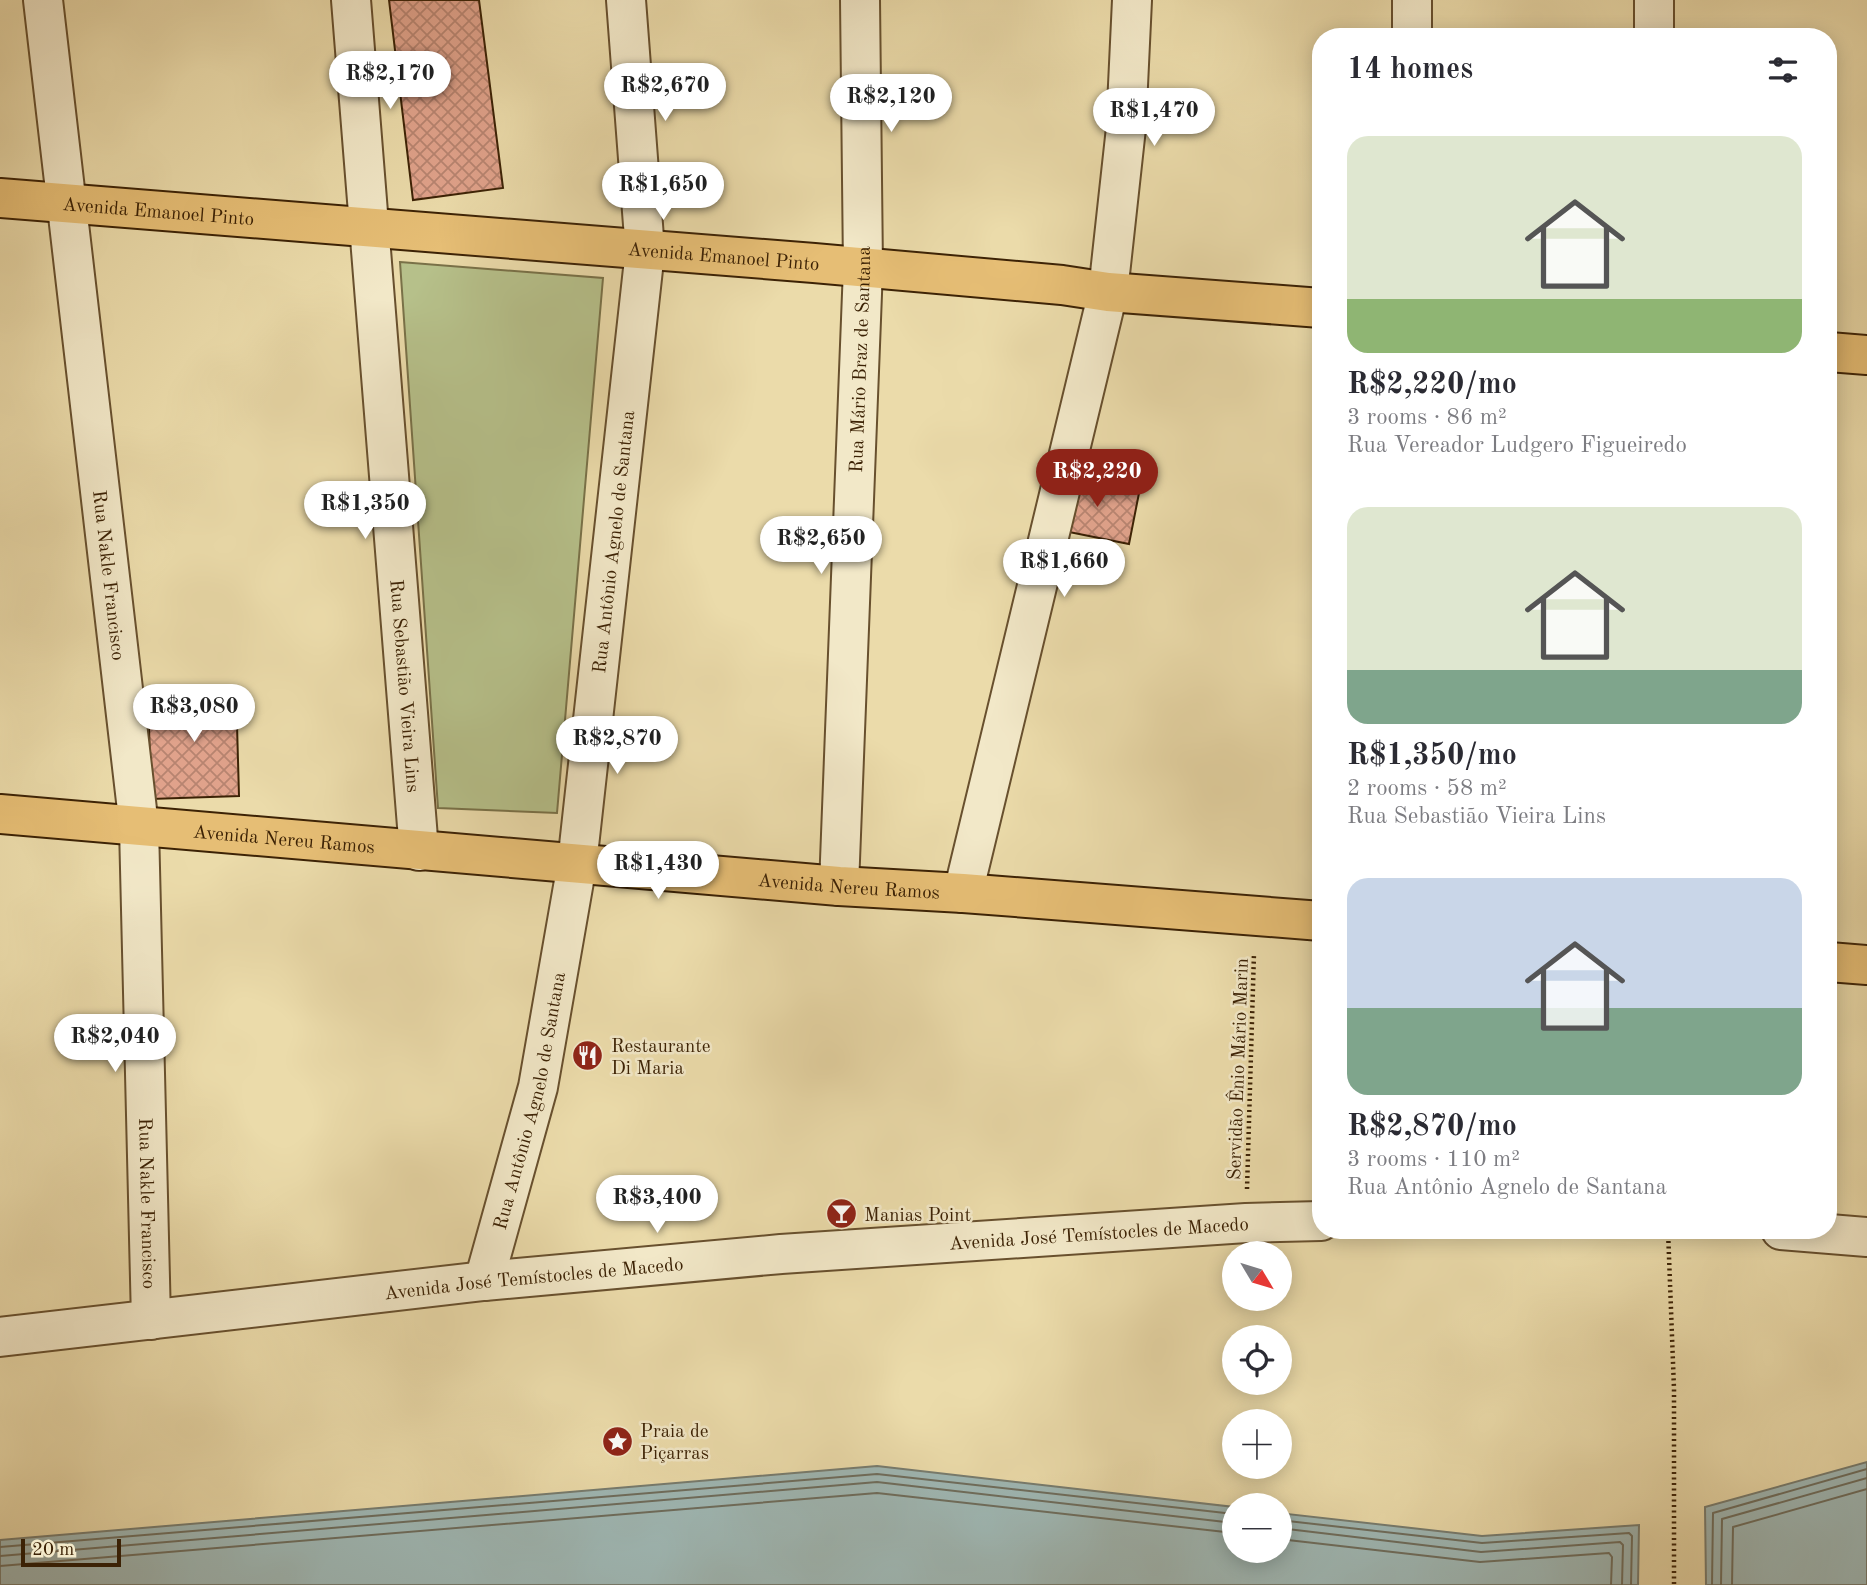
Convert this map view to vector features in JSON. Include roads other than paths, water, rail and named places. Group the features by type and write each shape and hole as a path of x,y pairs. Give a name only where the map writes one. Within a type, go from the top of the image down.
{"main road":[{"name":"Avenida Emanoel Pinto","path":"0,198 1312,307"},
{"path":"1837,353 1867,355"},
{"name":"Avenida Nereu Ramos","path":"0,814 839,886 1312,920"},
{"path":"1837,963 1867,965"}],"street":[{"name":"Rua Nakle Francisco","path":"43,0 139,827 151,1320"},
{"name":"Rua Sebastião Vieira Lins","path":"351,0 419,851"},
{"name":"Rua Antônio Agnelo de Santana","path":"484,1281 538,1087 578,864 645,251 626,0"},
{"name":"Rua Mário Braz de Santana","path":"839,886 863,268 860,0"},
{"path":"963,893 1108,292 1126,128 1132,0"},
{"path":"1412,0 1412,28"},
{"path":"1654,0 1654,28"},
{"name":"Avenida José Temístocles de Macedo","path":"0,1337 484,1281 781,1254 1246,1223 1312,1221"},
{"path":"1837,1235 1867,1237"}],"water":[{"path":"1867,1462 1867,1585 1706,1585 1705,1507"},
{"path":"877,1466 1222,1506 1222,1563 1292,1563 1292,1514 1482,1536 1639,1525 1638,1585 0,1585 0,1540"}],"place":[{"name":"Restaurante Di Maria","path":"588,1056"},
{"name":"Manias Point","path":"841,1214"},
{"name":"Praia de Piçarras","path":"617,1441"}]}
